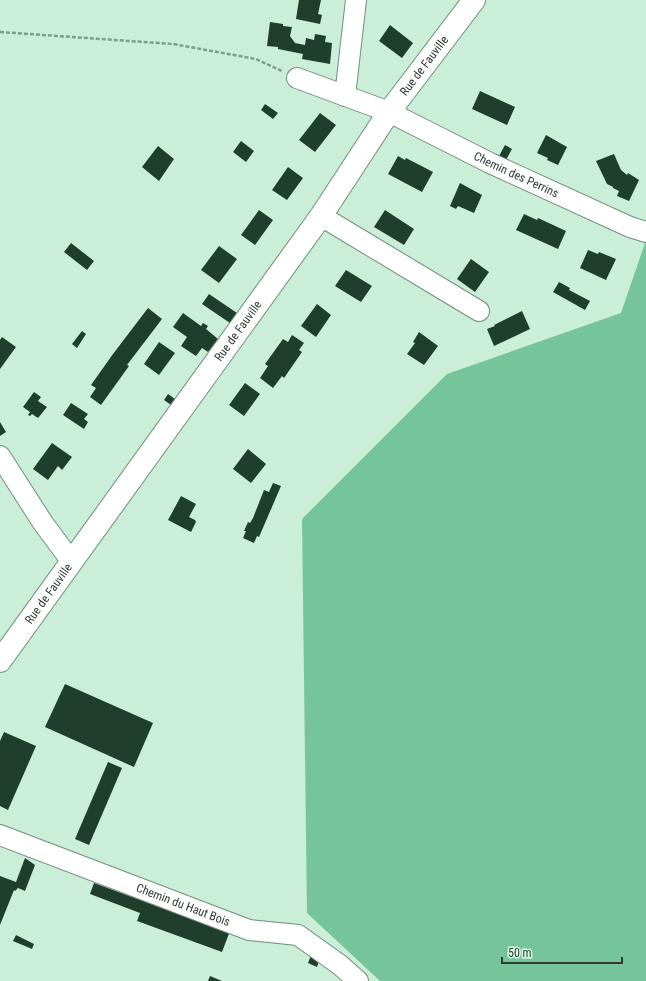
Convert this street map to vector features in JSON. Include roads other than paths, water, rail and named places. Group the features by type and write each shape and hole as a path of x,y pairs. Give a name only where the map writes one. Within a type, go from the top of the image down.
{"main road":[{"name":"Rue de Fauville","path":"0,661 321,216 389,112 474,0"}],"street":[{"path":"345,96 356,0"},
{"name":"Chemin des Perrins","path":"297,78 389,112 490,163 630,227 646,232"},
{"path":"321,216 479,311"},
{"path":"0,456 43,524 72,562"},
{"name":"Chemin du Haut Bois","path":"0,835 249,930 298,935 340,965 358,981"}]}
